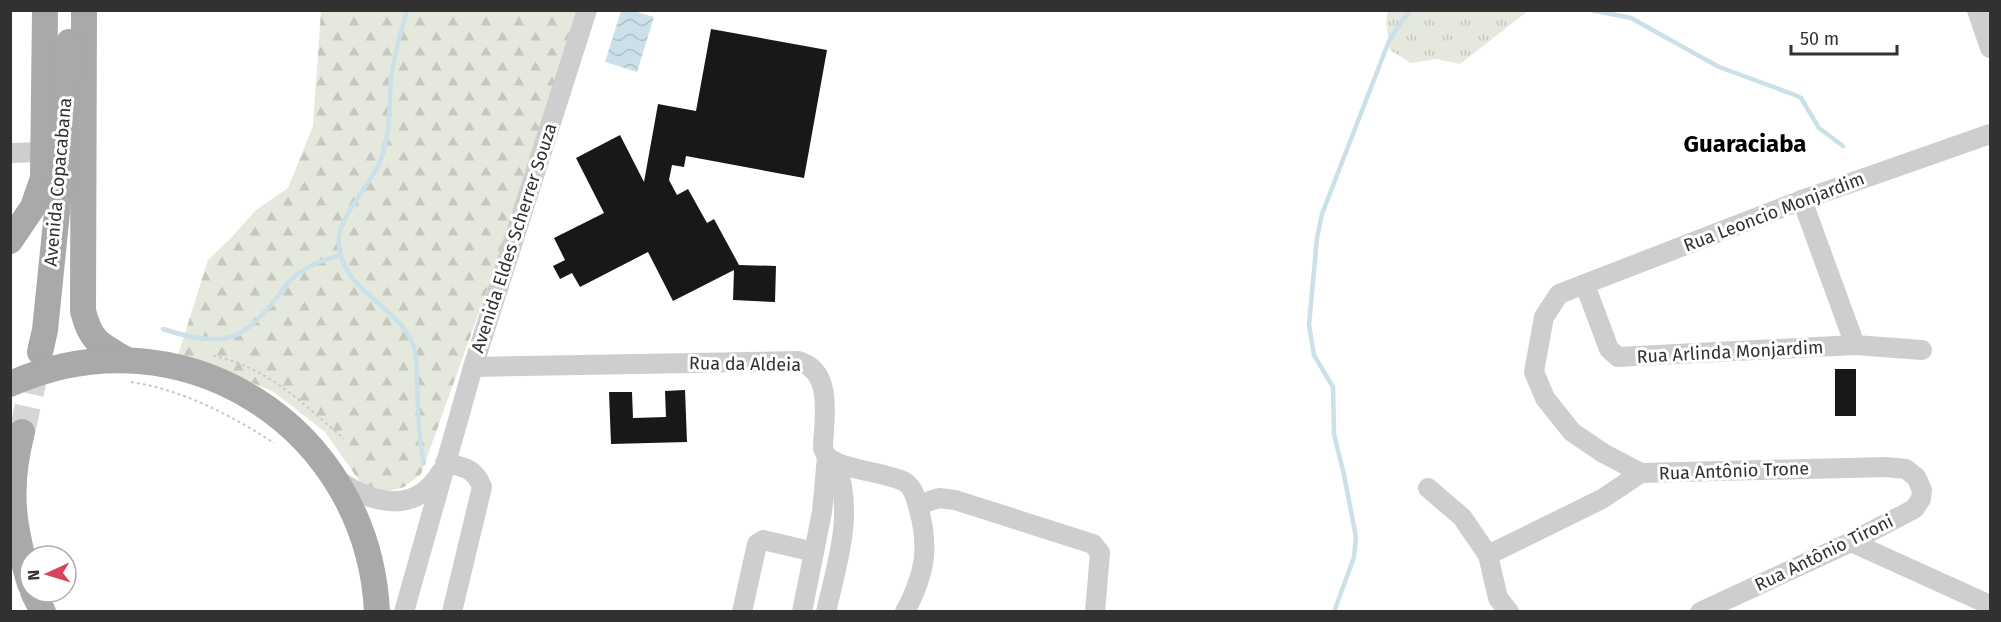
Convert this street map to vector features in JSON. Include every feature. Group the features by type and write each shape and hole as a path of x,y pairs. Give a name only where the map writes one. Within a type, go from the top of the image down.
{"main road":[{"name":"Avenida Copacabana","path":"10,241 33,207 43,178 45,10"},
{"name":"Avenida Copacabana","path":"40,352 45,330 63,153 71,10"},
{"path":"84,10 83,311 86,324 97,342 128,371"},
{"path":"10,384 33,374 79,362 128,371 170,365 192,370 254,398 273,411 321,459 350,505 362,535 373,576 376,612"},
{"path":"21,544 14,516 14,471 22,432"}],"street":[{"name":"Avenida Eldes Scherrer Souza","path":"404,612 473,367 587,10"},
{"path":"1977,10 1990,48"},
{"name":"Rua Leoncio Monjardim","path":"1559,294 1802,200 1990,134"},
{"path":"10,153 44,152"},
{"path":"1802,200 1855,345"},
{"name":"Rua Arlinda Monjardim","path":"1585,285 1609,349 1618,357 1855,345 1922,350"},
{"name":"Rua Antônio Trone","path":"1559,294 1544,317 1534,372 1545,398 1572,432 1603,453 1641,473 1886,467 1906,469 1916,477 1922,490 1921,500 1914,509"},
{"name":"Rua da Aldeia","path":"473,367 798,361 816,370 824,388 823,448 832,459"},
{"path":"832,459 909,484 918,505 926,548 924,568 917,590 905,612"},
{"path":"802,612 832,459"},
{"path":"826,612 843,537 846,510 843,483 832,459"},
{"path":"445,465 465,467 478,476 482,487 452,612"},
{"name":"Avenida Eldes Scherrer Souza","path":"334,477 366,497 386,502 399,501 413,498 426,490 445,465"},
{"path":"1488,555 1602,500 1641,473"},
{"path":"1428,488 1462,517 1488,555 1498,598 1509,612"},
{"path":"918,505 939,498 955,500 1092,544 1100,553 1095,612"},
{"name":"Rua Antônio Tironi","path":"1700,612 1851,542 1914,509"},
{"path":"741,612 758,544 763,540 814,552"},
{"path":"1851,542 1990,605"}],"path":[{"path":"209,356 261,373 308,408 344,439"},
{"path":"128,371 151,385 206,404 244,423 281,447"}],"green space":[{"path":"1388,10 1528,11 1460,64 1437,59 1411,63 1390,50 1386,23"},
{"path":"321,11 587,11 421,474 404,487 368,497 365,489 325,432 274,392 189,356 178,355 208,260 256,210 288,188 313,126"}],"water":[{"path":"621,11 633,11 654,17 637,72 605,62"}],"building":[{"path":"711,29 827,50 804,178 686,156 684,167 672,165 669,180 677,195 688,189 707,223 714,219 739,265 776,266 775,302 733,300 734,270 673,301 648,252 580,287 572,273 560,279 553,266 565,260 554,238 604,213 576,158 620,135 644,182 658,104 696,111"},
{"path":"1835,369 1856,369 1856,416 1835,416"},
{"path":"685,390 687,442 611,444 609,392 632,392 633,418 666,417 665,391"}],"waterway":[{"path":"407,10 392,69 388,129 384,149 376,170 347,214 339,237 339,248 343,263 351,276 394,317 411,340 415,350 419,432 424,463"},
{"path":"1334,612 1354,557 1356,537 1334,434 1333,387 1314,355 1309,325 1317,238 1322,214 1389,41 1411,10"},
{"path":"1591,10 1631,18 1719,67 1801,98 1819,128 1843,146"},
{"path":"163,329 206,339 223,339 237,335 258,319 300,272 316,263 341,255"}],"tunnel":[{"path":"22,432 39,356"}],"district":[{"name":"Guaraciaba","path":"1745,144"}]}
